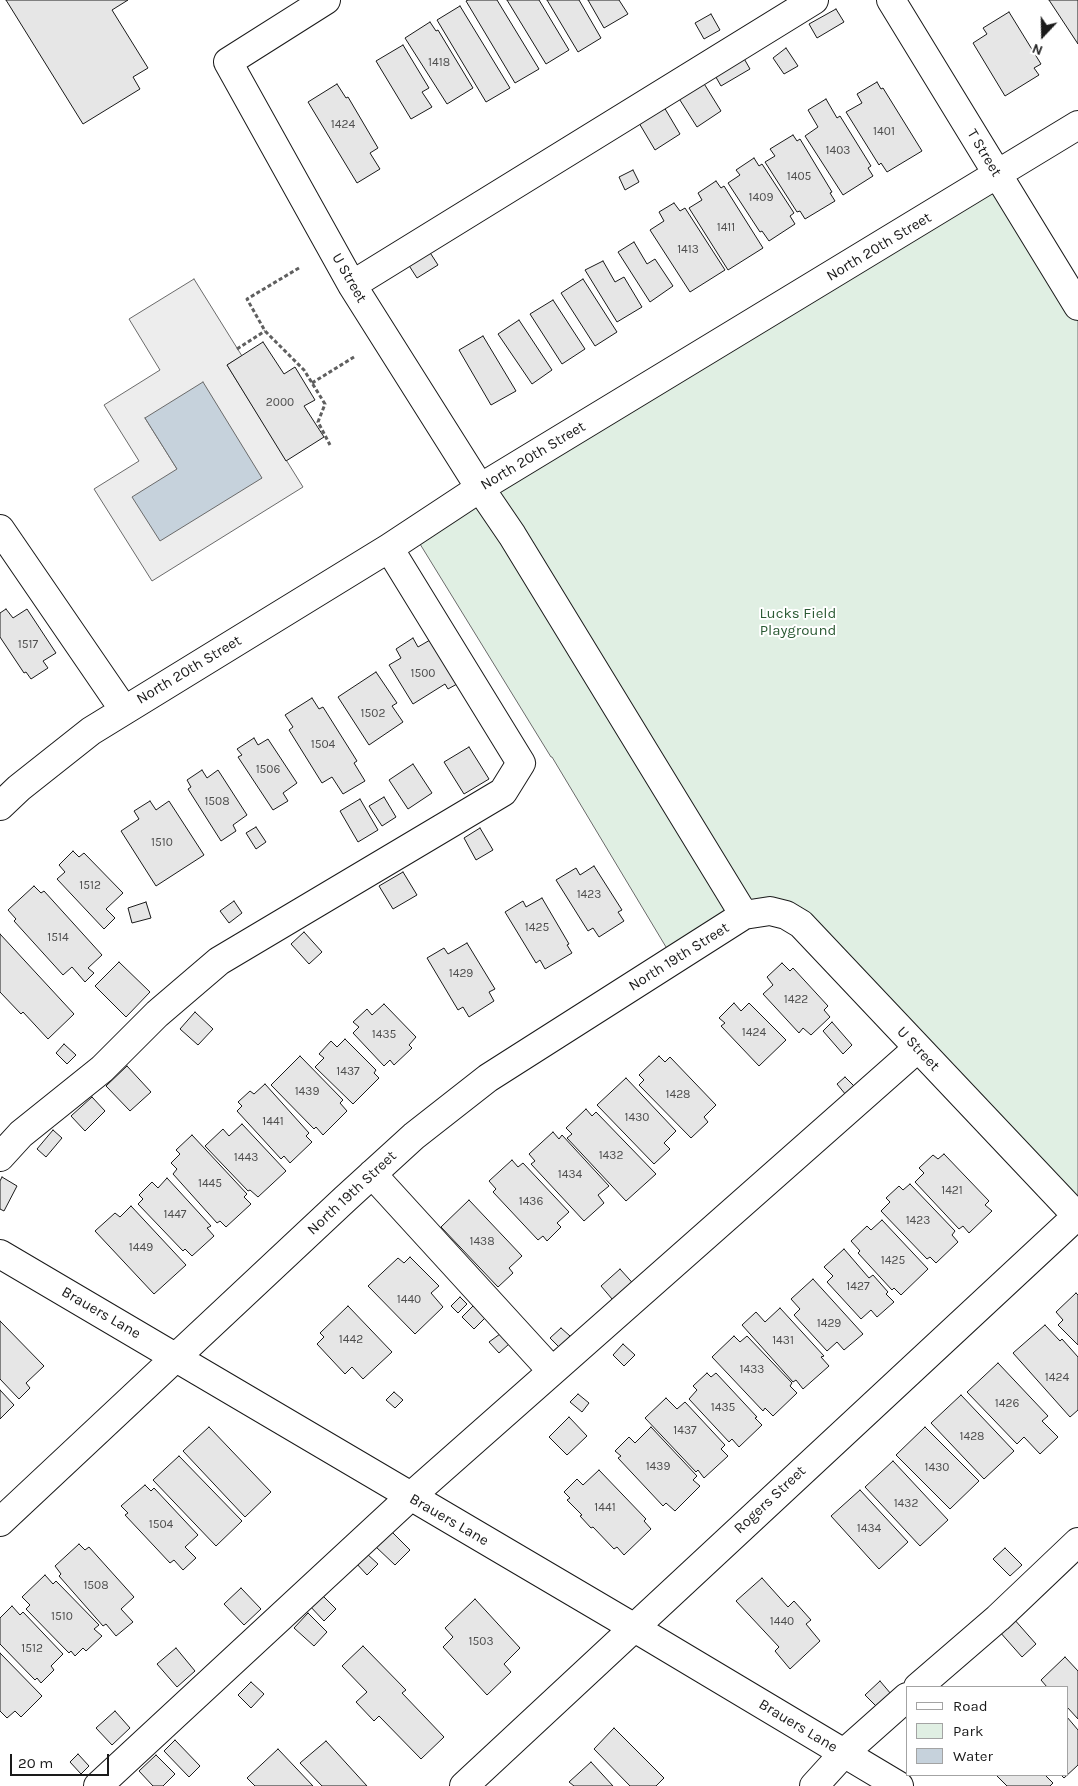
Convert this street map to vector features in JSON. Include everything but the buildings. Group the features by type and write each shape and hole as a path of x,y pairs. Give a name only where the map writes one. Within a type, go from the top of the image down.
{"street":[{"name":"U Street","path":"326,0 228,62 352,284 512,536 744,916 770,911 786,915 801,924 1078,1216"},
{"path":"352,284 814,0"},
{"name":"T Street","path":"891,0 1078,306"},
{"name":"North 20th Street","path":"0,806 19,788 91,730 389,548 480,488 1078,125"},
{"path":"0,529 124,710"},
{"path":"0,1157 21,1134 102,1070 156,1014 219,961 503,792 508,785 521,764 389,548"},
{"name":"North 19th Street","path":"0,1522 414,1136 488,1078 744,916"},
{"path":"98,1786 410,1497 918,1048"},
{"path":"372,1174 552,1372"},
{"name":"Rogers Street","path":"464,1786 633,1627 1078,1216"},
{"name":"Brauers Lane","path":"0,1254 899,1786"},
{"path":"919,1686 998,1618 1078,1542"},
{"path":"814,1786 844,1753 906,1698"}],"path":[{"path":"299,268 247,299 265,332 304,370 325,404 318,422 330,445"},
{"path":"237,349 265,332"},
{"path":"312,383 354,357"}],"green space":[{"name":"Lucks Field Playground","path":"998,173 1078,302 1078,1214 783,907 675,962 552,757 412,531"}],"shaded area":[{"path":"194,279 242,356 227,365 303,487 152,581 94,489 139,461 104,405 160,370 129,319","holes":["145,418 262,478 177,469"]}],"water":[{"path":"203,382 262,478 160,541 132,497 177,469 145,418"}]}
